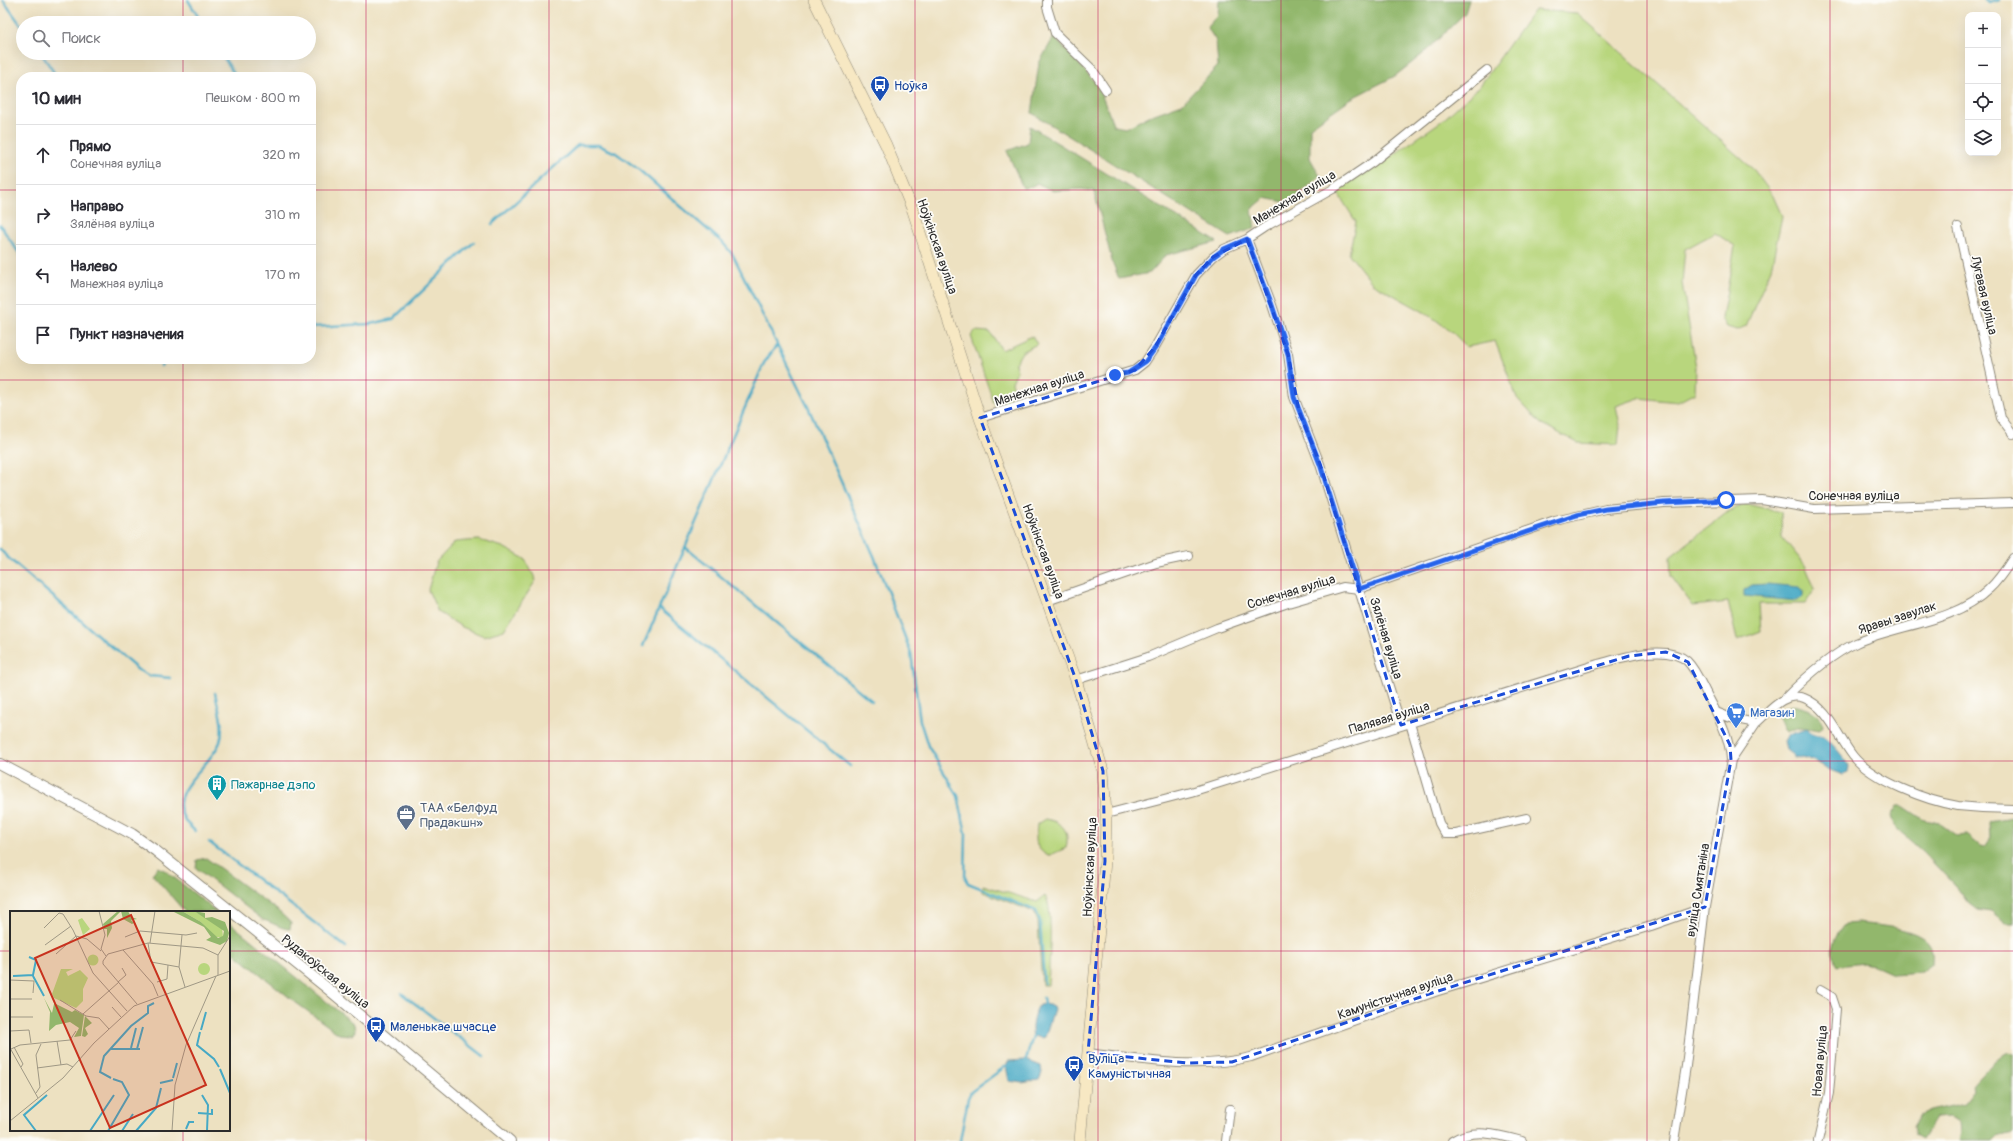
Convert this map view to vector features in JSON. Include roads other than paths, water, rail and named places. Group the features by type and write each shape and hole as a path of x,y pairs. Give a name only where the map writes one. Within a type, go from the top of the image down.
{"main road":[{"name":"Ноўкінская вуліца","path":"814,0 886,145 910,204 980,418 1076,680 1103,771 1106,814 1105,861 1080,1141"}],"street":[{"path":"1048,0 1047,7 1055,33 1092,69 1106,90"},
{"name":"Манежная вуліца","path":"980,418 1135,370 1145,362 1156,347 1196,275 1213,257 1224,249 1247,239 1265,227 1333,189 1373,162 1487,70"},
{"name":"Лугавая вуліца","path":"1958,227 2001,418 2013,434"},
{"name":"Зялёная вуліца","path":"1247,239 1272,305 1288,354 1294,397 1320,464 1401,725"},
{"name":"Сонечная вуліца","path":"1076,680 1148,656 1217,628 1288,603 1343,587 1359,589 1555,521 1606,509 1664,503 1762,500 1814,509 2013,503"},
{"path":"1047,601 1149,565 1189,556"},
{"name":"Яравы завулак","path":"1731,760 1756,724 1818,668 1856,643 1951,612 1969,604 1988,590 2000,578 2013,558"},
{"name":"Палявая вуліца","path":"1106,814 1191,792 1501,693 1629,656 1666,652 1680,656"},
{"name":"вуліца Смятаніна","path":"1674,1141 1686,1066 1704,906 1731,760 1730,745 1716,712 1694,670 1680,656"},
{"path":"1786,698 1793,696 1804,698 1820,709 1853,757 1866,770 1884,781 1932,799 1957,806 2013,810"},
{"path":"1716,712 1731,718 1756,724"},
{"path":"1410,723 1439,823 1445,834 1456,834 1527,818"},
{"name":"Рудакоўская вуліца","path":"0,764 132,834 180,869 333,993 510,1141"},
{"name":"Камуністычная вуліца","path":"1088,1053 1187,1063 1232,1062 1272,1050 1435,992 1643,928 1704,906"},
{"name":"Новая вуліца","path":"1818,1141 1829,1093 1836,1009 1832,997 1820,990"},
{"path":"1226,1141 1230,1109"},
{"path":"1452,1141 1469,1134 1487,1133 1522,1141"}],"water":[{"path":"1767,584 1800,587 1803,591 1803,597 1797,601 1744,596 1744,590 1752,585"},
{"path":"1807,729 1824,737 1834,746 1848,763 1848,773 1843,775 1830,770 1813,760 1795,757 1786,750 1784,742 1788,735"},
{"path":"1044,1004 1053,1006 1054,1009 1045,1037 1042,1038 1033,1036 1032,1028 1037,1008 1039,1005"},
{"path":"1026,1060 1041,1066 1042,1073 1039,1080 1022,1083 1009,1081 1006,1066 1008,1061"}],"waterway":[{"path":"3,0 16,18"},
{"path":"188,0 198,16"},
{"path":"1984,0 1989,3 1999,0"},
{"path":"46,60 54,72"},
{"path":"225,60 233,72"},
{"path":"492,224 578,145 598,145 616,153 638,169 723,243 733,255 808,407 874,556 911,653 920,721 928,746 958,796 966,834 965,878 968,883 1036,911 1040,921 1044,983"},
{"path":"0,225 16,249"},
{"path":"316,327 370,324 393,319 474,242"},
{"path":"643,646 764,363 777,345"},
{"path":"685,547 872,701"},
{"path":"0,549 6,556 138,670 150,676 170,678"},
{"path":"659,608 850,766"},
{"path":"195,831 184,818 180,807 182,795 188,785 214,753 220,742 222,730 215,693"},
{"path":"209,842 346,947"},
{"path":"401,993 484,1056"},
{"path":"1043,998 1044,1004"},
{"path":"1026,1060 1033,1036"},
{"path":"960,1141 968,1098 971,1092 1006,1066"}],"place":[{"name":"Ноўка","path":"880,102"},
{"name":"Магазин","path":"1736,729"},
{"name":"Пажарнае дэпо","path":"217,801"},
{"name":"ТАА «Белфуд Прадакшн»","path":"406,831"},
{"name":"Маленькае шчасце","path":"376,1043"},
{"name":"Вуліца Камуністычная","path":"1074,1082"}]}
